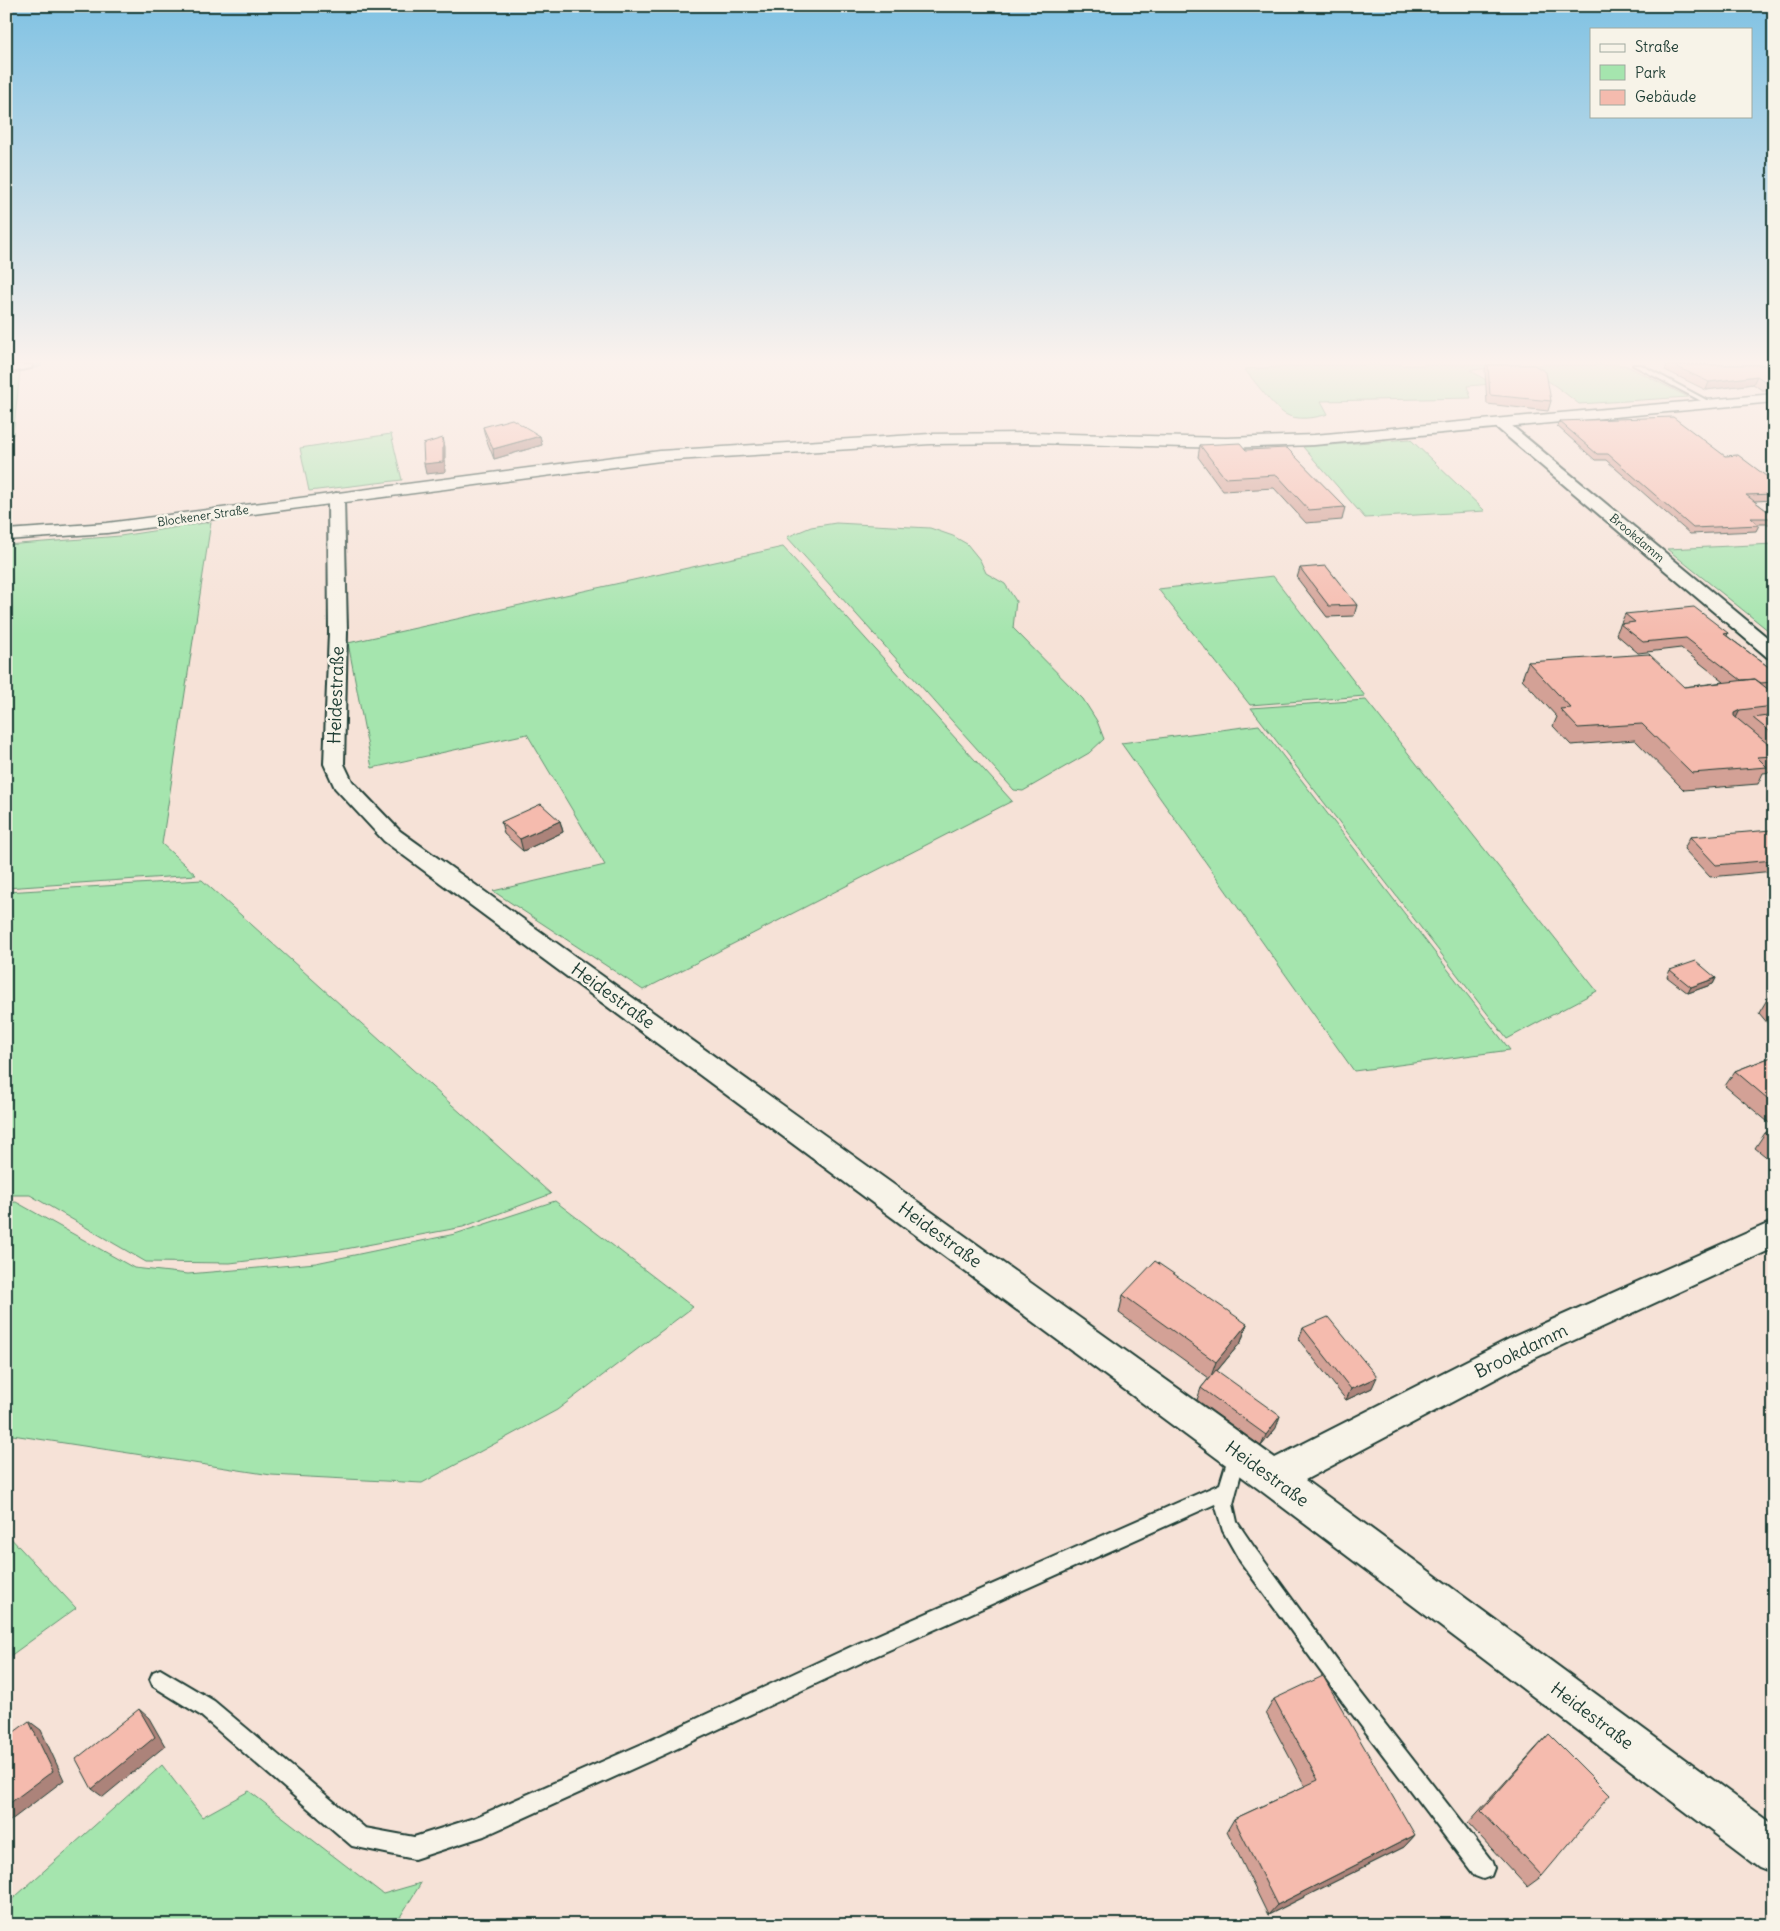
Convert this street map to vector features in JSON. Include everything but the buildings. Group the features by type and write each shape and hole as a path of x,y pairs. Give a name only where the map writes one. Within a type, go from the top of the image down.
{"street":[{"name":"Blockener Straße","path":"6,535 107,528 618,460 685,455"},
{"name":"Brookdamm","path":"1538,455 1774,653"},
{"name":"Heidestraße","path":"336,498 338,632 334,764 343,783 392,836 1238,1452 1774,1852"},
{"name":"Brookdamm","path":"1273,1478 1523,1348 1774,1234"}],"lane":[{"path":"1238,1452 1224,1504 1229,1525 1247,1554 1350,1695 1483,1868"},
{"path":"160,1679 207,1708 360,1838 414,1848 476,1828 656,1748 864,1651 1227,1490"}],"green space":[{"path":"301,455 396,455 402,480 309,491"},
{"path":"1310,455 1427,455 1485,511 1365,518"},
{"path":"211,522 162,844 196,875 6,888 6,545 120,536"},
{"path":"836,523 930,528 953,536 967,544 980,560 986,573 1005,584 1016,601 1013,628 1083,699 1097,721 1104,739 1089,753 1023,791 1014,790 787,537 811,527"},
{"path":"1774,544 1774,635 1667,549"},
{"path":"783,547 1012,801 643,990 493,891 605,865 527,734 372,768 348,643"},
{"path":"1273,576 1365,696 1250,705 1158,589"},
{"path":"1366,700 1597,991 1507,1039 1251,708"},
{"path":"1259,725 1510,1050 1354,1071 1121,743"},
{"path":"202,880 551,1194 463,1227 340,1250 230,1263 146,1262 30,1195 6,1195 6,892"},
{"path":"555,1201 693,1307 557,1410 422,1483 271,1475 6,1434 6,1203 16,1202 134,1268 188,1274 316,1263 455,1234"},
{"path":"6,1533 76,1608 6,1659"},
{"path":"162,1765 202,1817 249,1791 383,1894 421,1883 395,1925 6,1925 6,1905"}]}
